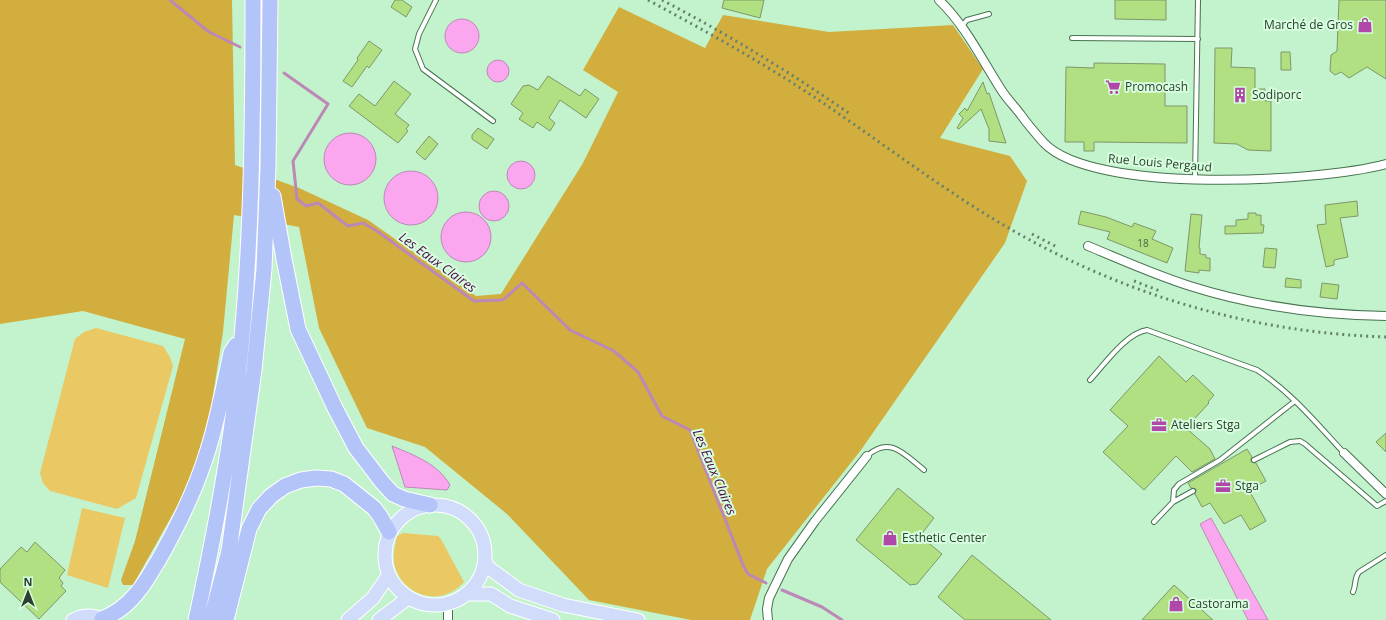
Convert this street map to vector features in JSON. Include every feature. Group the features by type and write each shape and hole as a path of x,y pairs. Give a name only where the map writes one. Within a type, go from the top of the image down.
{"highway":[{"path":"196,620 221,495 235,400 242,338 252,192 252,0"},
{"path":"211,620 229,551 254,370 264,268 268,167 270,0"},
{"path":"268,167 298,329 335,408 356,448 393,494 404,499 430,504"},
{"path":"103,619 111,615 137,594 170,541 193,492 206,457 219,411 231,353 242,338"},
{"path":"226,620 248,529 259,509 271,496 285,486 301,480 316,478 331,479 344,484 374,508 389,532"}],"main road":[{"path":"430,504 445,505 459,510 471,520 480,532 484,546 485,561 482,574 467,594 450,603 429,605 418,603 408,598 397,588 388,576 384,554 385,542 389,532 400,518 413,509 430,504"},
{"path":"485,561 489,568 519,590 562,605 638,620"},
{"path":"348,620 373,598 388,576"},
{"path":"467,594 491,594 510,606 553,620"},
{"path":"379,620 408,598"},
{"path":"73,620 84,616 93,616 103,619"}],"street":[{"name":"Rue Louis Pergaud","path":"939,0 962,26 1003,93 1045,145 1060,155 1090,167 1121,174 1195,180 1304,177 1386,164"},
{"path":"1088,246 1169,279 1218,294 1284,308 1355,316 1386,316"},
{"path":"1344,453 1386,494"},
{"path":"768,620 767,609 769,598 788,559 815,521 868,456"},
{"path":"448,620 448,609 450,603"}],"lane":[{"path":"436,0 419,34 415,49 423,69 493,121"},
{"path":"1195,180 1198,0"},
{"path":"962,26 967,20 989,14"},
{"path":"1072,38 1198,39"},
{"path":"1090,380 1129,338 1139,332 1147,330 1257,370 1295,401 1344,453"},
{"path":"1173,502 1174,490 1179,484 1220,460 1295,401"},
{"path":"1254,460 1290,442 1300,441 1377,506 1386,501"},
{"path":"868,456 879,448 886,446 893,447 924,470"},
{"path":"1154,522 1173,502 1193,491"},
{"path":"1353,592 1355,588 1356,575 1386,554"}],"shaded area":[{"path":"0,0 232,0 235,165 299,188 368,220 476,296 501,294 583,163 618,92 583,70 619,7 705,48 723,15 829,32 953,25 983,69 940,138 1010,156 1027,181 1005,243 861,450 767,569 750,620 691,620 589,600 507,514 425,447 367,428 319,328 299,227 234,215 223,332 210,414 188,487 133,585 123,585 121,580 135,541 185,339 83,311 0,324"},
{"path":"459,19 465,19 469,20 476,26 479,36 478,43 472,50 465,53 459,53 455,52 448,46 445,39 445,33 446,29 452,22"},
{"path":"498,60 506,63 509,71 506,79 498,82 490,79 487,71 490,63"},
{"path":"350,133 364,137 372,145 376,159 372,173 364,181 350,185 336,181 328,173 324,159 328,145 336,137"},
{"path":"521,161 527,162 531,165 534,169 534,181 531,185 527,188 521,189 515,188 511,185 508,181 507,175 508,169 511,165 515,162"},
{"path":"406,171 416,171 426,175 434,183 438,193 438,203 434,213 426,221 416,225 406,225 396,221 388,213 384,203 384,193 388,183 396,175"},
{"path":"494,191 504,196 509,206 504,216 494,221 484,216 479,206 484,196"},
{"path":"466,212 476,214 484,219 489,227 491,237 489,247 484,255 476,260 466,262 456,260 448,255 443,247 441,237 443,227 448,219 456,214"},
{"path":"96,328 163,346 170,357 173,366 136,498 117,509 50,491 43,483 40,473 75,339 84,332"},
{"path":"392,446 425,461 439,471 450,485 447,490 405,487"},
{"path":"82,508 125,518 108,588 67,575"},
{"path":"1211,518 1268,620 1248,620 1200,524"},
{"path":"403,533 438,536 464,582 455,590 437,596 419,594 411,589 399,576 394,563 394,552 397,536"}],"building":[{"path":"395,0 402,0 412,7 406,17 391,7"},
{"path":"724,0 764,0 760,18 722,8"},
{"path":"1115,0 1166,0 1166,20 1115,19"},
{"name":"Marché de Gros","path":"1339,0 1386,0 1386,79 1367,67 1349,78 1341,72 1335,75 1330,71 1331,55 1337,51"},
{"path":"369,41 382,50 369,68 367,66 352,87 343,81"},
{"name":"Sodiporc","path":"1215,48 1232,48 1231,67 1255,68 1255,89 1265,89 1265,101 1271,101 1271,151 1248,150 1237,144 1214,143"},
{"path":"1281,52 1290,52 1291,70 1281,70"},
{"name":"Promocash","path":"1094,63 1165,64 1165,106 1187,106 1187,143 1094,142 1094,151 1084,151 1084,142 1065,142 1066,67 1094,68"},
{"path":"548,76 580,96 585,89 599,99 586,118 560,100 549,118 555,123 550,131 537,122 533,128 519,119 523,113 511,104 523,86 529,85 538,90"},
{"path":"394,81 411,94 395,114 409,125 406,129 408,131 398,143 349,106 359,94 375,106"},
{"path":"983,82 987,94 989,93 1006,143 989,141 989,129 981,109 959,129 957,128 963,118 959,114 965,108 967,111"},
{"path":"478,128 494,139 487,149 472,139 472,135"},
{"path":"429,136 438,144 425,160 416,152"},
{"path":"1357,201 1358,216 1340,218 1348,257 1334,260 1334,265 1326,267 1317,225 1326,224 1325,205"},
{"path":"1081,211 1106,217 1132,227 1134,223 1156,231 1152,239 1173,248 1167,263 1107,239 1110,232 1078,224"},
{"path":"1248,213 1256,213 1256,215 1261,215 1261,225 1264,225 1263,233 1225,234 1225,226 1236,226 1236,220 1248,219"},
{"path":"1191,214 1202,215 1199,248 1200,254 1206,255 1206,258 1210,258 1210,271 1199,270 1199,273 1185,271"},
{"path":"1265,248 1277,249 1275,268 1263,267"},
{"path":"1286,278 1301,280 1301,288 1285,287"},
{"path":"1322,283 1339,285 1337,299 1320,297"},
{"name":"Ateliers Stga","path":"1159,356 1186,382 1193,375 1214,395 1208,402 1209,403 1186,428 1210,449 1215,459 1192,472 1176,456 1144,490 1103,452 1128,426 1110,410"},
{"path":"1386,433 1386,452 1376,442"},
{"name":"Stga","path":"1247,449 1252,457 1251,462 1256,463 1266,481 1249,490 1266,521 1250,530 1241,515 1224,524 1210,503 1202,507 1195,494 1196,489 1191,488 1188,483"},
{"name":"Esthetic Center","path":"898,488 934,518 920,536 942,554 917,584 910,585 856,540"},
{"path":"35,542 65,570 59,578 63,583 61,586 66,591 39,619 0,582 0,569 21,547 27,552"},
{"path":"972,555 1051,620 965,620 938,597"},
{"name":"Castorama","path":"1174,585 1213,620 1142,620"}],"waterway":[{"name":"Les Eaux Claires","path":"170,0 209,32 240,47"},
{"name":"Les Eaux Claires","path":"284,73 328,104 293,161 297,199 306,206 318,203 348,226 363,223 377,231 474,301 503,300 522,283 570,330 614,351 638,372 662,416 690,430 743,565 748,574 766,583"},
{"name":"Les Eaux Claires","path":"782,590 822,607 842,620"}],"railway":[{"path":"648,0 761,63 826,105 933,180 988,216 1045,248 1085,267 1126,285 1210,312 1253,322 1297,329 1386,337"},
{"path":"662,0 758,54 850,114"},
{"path":"1032,234 1057,247"},
{"path":"1134,281 1160,291"}],"place":[{"name":"Marché de Gros","path":"1365,25"},
{"name":"Promocash","path":"1113,87"},
{"name":"Sodiporc","path":"1240,95"},
{"name":"Ateliers Stga","path":"1159,425"},
{"name":"Stga","path":"1223,486"},
{"name":"Esthetic Center","path":"890,538"},
{"name":"Castorama","path":"1176,604"}]}
